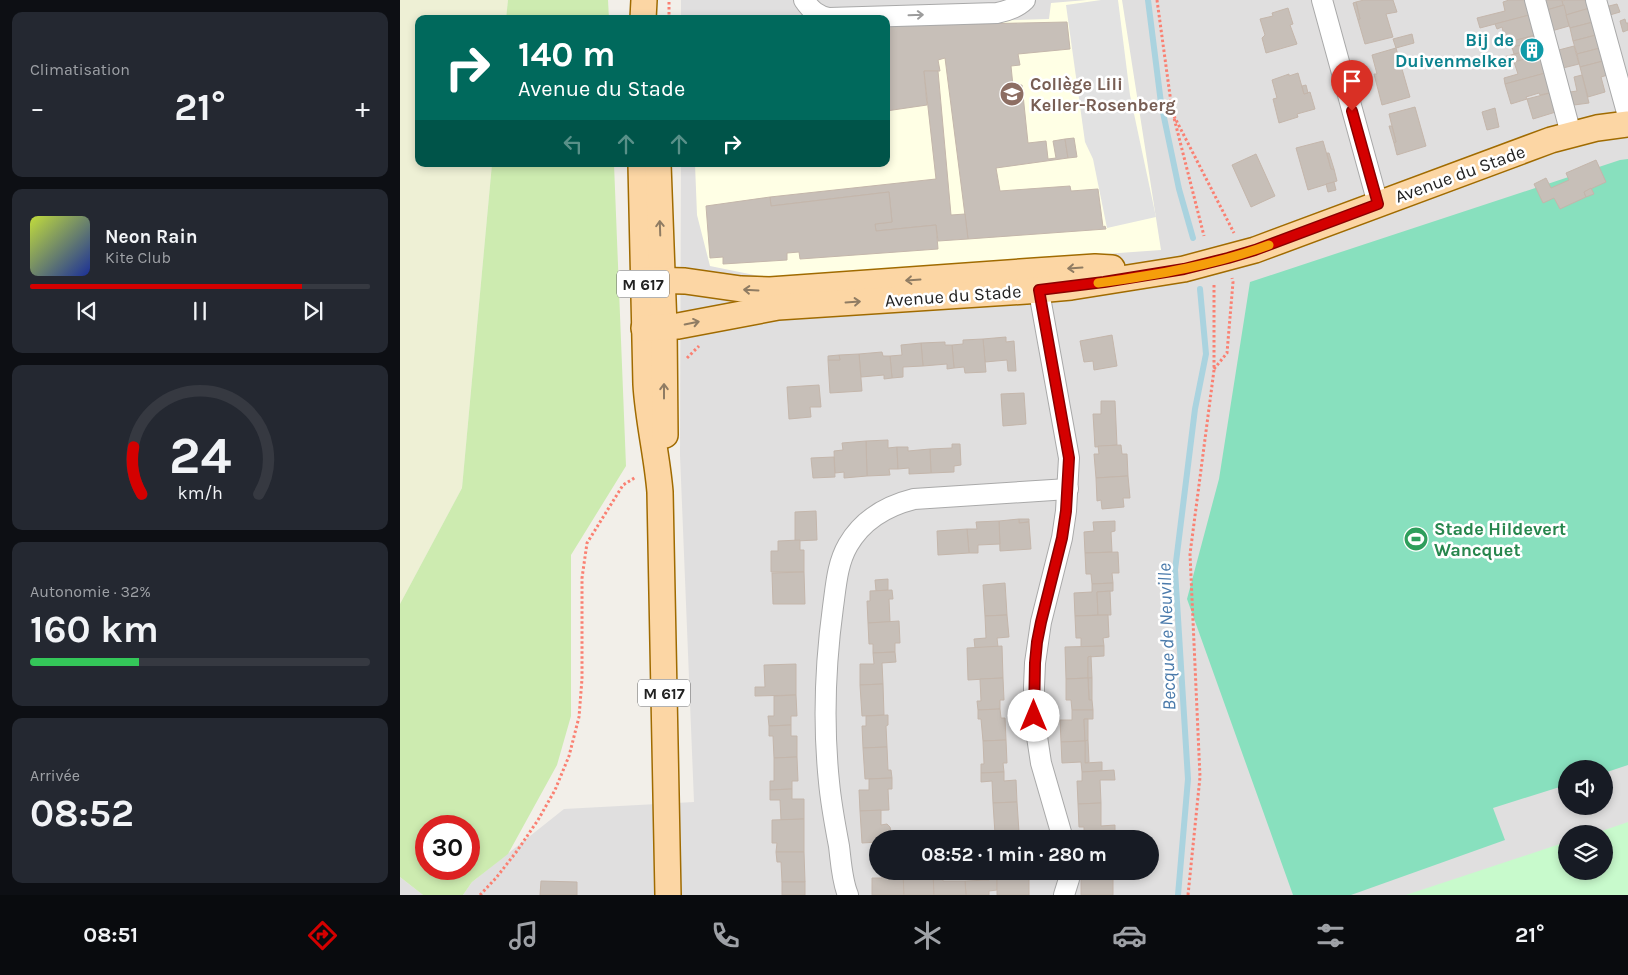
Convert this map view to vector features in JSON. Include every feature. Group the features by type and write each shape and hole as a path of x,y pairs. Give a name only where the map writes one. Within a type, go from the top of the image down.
{"main road":[{"path":"643,15 644,0"},
{"path":"652,0 654,15"},
{"name":"Avenue du Stade","path":"654,328 678,326 778,307 1037,280 1071,287 1184,269 1236,256 1543,143 1597,128 1628,124"},
{"name":"M 617","path":"641,167 652,280 654,328 647,404 660,492 668,895"},
{"name":"M 617","path":"652,280 658,167"},
{"path":"652,280 685,281 755,290 1037,280"}],"street":[{"path":"804,0 815,13 821,15"},
{"path":"890,16 1006,12 1025,0"},
{"path":"1322,0 1378,204"},
{"path":"1535,0 1571,134"},
{"path":"1596,0 1628,116"},
{"path":"1037,280 1069,458 1068,489 1062,538 1037,642 1034,687 1034,716 1041,763 1060,830"},
{"path":"848,895 829,784 825,691 828,638 837,578 841,559 848,545 857,530 867,520 899,502 914,499 1068,489"},
{"path":"1064,895 1069,880"}],"path":[{"path":"669,0 669,15"},
{"path":"1157,0 1172,110 1204,236"},
{"path":"1172,110 1236,256 1227,353 1214,370"},
{"path":"1188,895 1200,777 1190,554 1214,370 1214,284"},
{"path":"480,895 517,851 538,820 555,790 569,756 579,717 582,679 582,578 587,543 623,485 639,475"}],"shaded area":[{"path":"400,0 508,0 506,15 415,15 415,167 492,167 462,488 400,604"},
{"path":"681,0 1628,0 1628,895 463,895 472,882 480,880 480,876 564,809 694,802 680,455 681,167 890,167 890,15 681,15"},
{"path":"1101,0 1118,0 1130,95 1156,217 1107,228 1093,159 1085,142 1066,5"},
{"name":"Collège Lili Keller-Rosenberg","path":"1122,0 1161,250 769,278 710,266 697,215 695,167 890,167 890,24 1049,19 1051,3"},
{"path":"400,877 423,895 400,895"}],"green space":[{"path":"508,0 608,0 609,15 506,15"},
{"name":"Stade Hildevert Wancquet","path":"1628,159 1628,765 1613,770 1613,760 1558,760 1558,788 1493,808 1505,840 1351,895 1293,895 1187,599 1219,479 1250,282 1620,160"},
{"path":"492,167 614,167 626,466 571,555 571,716 557,765 508,854 480,876 480,815 415,815 415,880 475,880 463,895 423,895 400,877 400,604 462,488"},
{"path":"1628,822 1628,895 1406,895 1558,845 1558,880 1613,880 1613,827"}],"building":[{"path":"1364,0 1393,0 1397,12 1386,14 1393,37 1365,44 1358,20 1360,19 1356,2"},
{"path":"1509,0 1530,0 1533,14 1480,28 1477,18 1505,11 1503,2"},
{"path":"1540,0 1562,0 1564,5 1544,11"},
{"path":"1591,0 1593,7 1566,15 1562,1"},
{"path":"1356,2 1360,19 1358,20 1353,3"},
{"path":"1617,4 1620,12 1603,17 1601,8"},
{"path":"1564,5 1569,26 1548,32 1543,11"},
{"path":"1593,7 1597,21 1570,28 1566,15"},
{"path":"1288,8 1293,24 1290,25 1297,44 1266,53 1262,38 1265,35 1260,19 1273,16 1272,13"},
{"path":"1533,14 1539,34 1506,43 1502,27 1497,29 1495,24"},
{"path":"1625,19 1626,23 1628,23 1628,30 1623,32 1620,21"},
{"path":"1597,21 1600,34 1573,41 1570,28"},
{"path":"1067,22 1070,49 1018,54 1020,65 1011,66 1013,86 1022,85 1028,143 1046,141 1048,159 1056,158 1053,141 1065,139 1068,158 996,168 1000,191 1070,186 1071,191 1098,189 1103,227 1105,226 1106,229 968,239 945,58 938,60 940,71 924,71 927,105 890,110 890,26"},
{"path":"1412,34 1414,43 1396,48 1393,39"},
{"name":"Bij de Duivenmelker","path":"1539,34 1544,54 1506,64 1504,57 1522,52 1521,45 1511,48 1509,42"},
{"path":"1600,34 1604,47 1577,54 1573,41"},
{"path":"1521,45 1522,52 1514,54 1512,47"},
{"path":"1574,46 1579,64 1559,69 1555,51"},
{"path":"1604,47 1607,60 1580,67 1577,54"},
{"path":"1396,48 1410,97 1382,105 1374,74 1377,74 1372,55"},
{"path":"1544,54 1549,72 1505,84 1504,78 1518,74 1514,62"},
{"path":"1607,60 1611,74 1601,77 1605,92 1588,97 1580,67"},
{"path":"924,71 938,71 951,215 965,214 968,239 938,241 936,225 876,231 875,224 892,222 889,192 771,206 770,197 936,179"},
{"path":"1549,72 1554,92 1540,95 1539,93 1511,104 1505,84"},
{"path":"1298,73 1304,94 1310,92 1315,109 1297,114 1298,117 1279,123 1273,99 1277,98 1272,80"},
{"path":"1582,75 1589,103 1574,105 1570,92 1577,91 1574,77"},
{"path":"1306,85 1308,93 1304,94 1302,86"},
{"path":"1554,92 1559,111 1533,119 1527,99"},
{"path":"1415,107 1426,146 1397,155 1394,143 1396,142 1389,114"},
{"path":"1495,108 1499,127 1487,130 1482,112"},
{"path":"1389,126 1392,126 1396,142 1394,143"},
{"path":"1074,138 1077,157 1068,158 1065,139"},
{"path":"1323,141 1331,169 1334,169 1337,181 1308,190 1296,148"},
{"path":"1327,153 1329,153 1334,169 1331,169"},
{"path":"1256,154 1275,196 1251,207 1232,165"},
{"path":"1596,160 1606,182 1584,192 1586,197 1560,209 1554,198 1543,203 1534,184 1546,178 1551,188 1569,180 1566,173"},
{"path":"1334,182 1336,190 1328,192 1326,184"},
{"path":"1591,188 1594,194 1586,197 1584,192"},
{"path":"889,192 892,222 875,224 876,231 936,225 938,249 800,259 799,252 787,253 787,260 723,264 723,257 710,258 706,206 770,197 771,206"},
{"path":"1112,335 1117,366 1094,370 1093,361 1084,362 1080,341"},
{"path":"1006,337 1006,342 1014,341 1016,371 1008,371 1007,360 985,362 983,339"},
{"path":"983,339 986,372 965,373 964,367 954,368 952,345 963,344 963,340"},
{"path":"945,342 945,345 952,345 954,368 947,369 947,364 923,366 921,343"},
{"path":"921,343 923,366 903,367 903,377 892,378 890,356 902,355 901,345"},
{"path":"882,352 883,356 890,356 892,378 884,379 884,375 861,377 859,354"},
{"path":"859,354 862,391 830,393 828,360 840,360 839,355"},
{"path":"839,355 840,360 828,360 828,356"},
{"path":"819,385 821,407 810,407 811,417 789,419 787,387"},
{"path":"1024,393 1026,424 1003,426 1001,394"},
{"path":"1101,401 1115,401 1117,445 1095,447 1093,414 1101,414"},
{"path":"888,440 888,448 897,447 898,469 889,469 890,475 867,476 866,441"},
{"path":"866,441 867,476 844,478 844,472 835,473 834,451 843,450 842,443"},
{"path":"952,444 960,444 961,465 954,466 954,472 931,473 930,449 952,448"},
{"path":"1121,445 1122,454 1127,454 1128,476 1096,478 1094,454 1099,454 1098,446"},
{"path":"897,447 908,447 908,451 930,449 931,473 909,474 909,468 898,469"},
{"path":"834,457 835,477 813,478 811,458"},
{"path":"1128,476 1130,498 1123,498 1124,507 1102,509 1101,500 1097,501 1096,478"},
{"path":"816,511 817,540 795,541 795,512"},
{"path":"1019,519 1029,519 1029,522 1019,523"},
{"path":"1019,519 1019,523 1029,522 1031,549 1000,551 999,521"},
{"path":"999,521 1000,544 978,545 978,553 969,553 967,529 977,529 976,522"},
{"path":"1115,521 1115,531 1111,532 1112,552 1085,553 1084,532 1094,531 1093,522"},
{"path":"967,529 969,553 938,555 937,531"},
{"path":"800,540 800,550 804,550 804,572 771,572 771,551 778,551 778,541"},
{"path":"1118,552 1119,573 1112,573 1113,583 1092,584 1091,574 1086,574 1085,553"},
{"path":"804,572 805,604 773,604 772,573"},
{"path":"888,579 888,590 876,591 875,580"},
{"path":"1005,583 1007,615 985,616 983,585"},
{"path":"1113,583 1113,591 1097,592 1098,615 1075,616 1074,593 1092,592 1092,584"},
{"path":"892,590 893,599 889,599 890,622 868,623 867,601 870,601 870,591"},
{"path":"1110,591 1111,615 1098,615 1097,592"},
{"path":"1007,615 1009,637 997,638 998,647 975,648 974,639 986,638 985,616"},
{"path":"1108,615 1109,637 1103,638 1104,646 1081,647 1081,638 1076,638 1075,616"},
{"path":"899,621 900,643 895,643 895,652 873,653 873,644 869,644 868,623"},
{"path":"1002,646 1003,678 968,680 967,648"},
{"path":"1104,646 1104,656 1088,657 1088,678 1066,679 1065,647"},
{"path":"895,652 896,662 882,663 883,684 860,685 860,664 874,664 873,653"},
{"path":"1091,656 1092,678 1088,678 1088,657"},
{"path":"796,664 796,695 755,696 755,687 765,687 764,665"},
{"path":"1003,678 1004,700 1000,700 1000,709 978,710 977,701 981,701 980,679"},
{"path":"1088,678 1092,678 1092,700 1089,700"},
{"path":"1088,678 1089,700 1092,700 1093,710 1072,710 1071,700 1066,700 1066,679"},
{"path":"883,684 884,715 862,716 860,685"},
{"path":"796,695 797,716 791,716 791,725 769,726 768,716 774,716 774,696"},
{"path":"1000,709 1001,718 1005,718 1006,740 983,741 981,719 978,719 978,710"},
{"path":"1072,710 1093,710 1093,719 1084,719 1085,741 1061,742 1060,720 1072,720"},
{"path":"888,715 888,725 886,726 887,747 863,748 862,726 866,726 866,716"},
{"path":"1084,719 1088,719 1088,740 1085,741"},
{"path":"791,725 791,736 797,736 797,757 774,758 773,736 769,736 769,726"},
{"path":"1006,740 1007,763 1003,763 1004,772 981,773 981,764 984,764 983,741"},
{"path":"1088,740 1089,762 1085,763 1085,741"},
{"path":"1085,741 1085,763 1102,762 1102,771 1082,772 1081,762 1062,763 1061,742"},
{"path":"887,747 888,770 891,770 892,778 865,779 863,748"},
{"path":"797,757 798,781 792,781 792,789 770,790 770,781 774,781 774,758"},
{"path":"1114,770 1115,780 1100,780 1101,803 1078,804 1077,781 1082,781 1082,772"},
{"path":"1004,772 1004,781 1016,780 1017,802 993,803 992,781 981,782 981,773"},
{"path":"892,778 892,789 888,789 889,810 860,811 859,790 869,790 869,779"},
{"path":"792,789 792,799 804,799 804,819 781,820 780,800 770,800 770,790"},
{"path":"1017,802 1019,830 995,830 993,803"},
{"path":"1101,803 1101,826 1115,825 1115,830 1084,830 1084,827 1079,827 1078,804"},
{"path":"881,810 881,825 887,824 891,830 869,830 869,843 862,843 860,811"},
{"path":"804,819 804,852 776,852 777,843 772,843 772,820"},
{"path":"776,852 804,852 805,882 782,882 781,862 777,862"},
{"path":"872,880 903,880 904,895 872,895"},
{"path":"903,880 933,880 934,895 904,895"},
{"path":"933,880 965,881 966,895 934,895"},
{"path":"997,880 997,890 989,891 989,895 966,895 965,881"},
{"path":"997,880 1029,880 1029,895 997,895"},
{"path":"1081,880 1113,880 1113,895 1081,895"},
{"path":"541,881 577,882 577,895 540,895"},
{"path":"782,882 805,882 805,895 782,895"}],"waterway":[{"name":"Becque de Neuville","path":"1148,0 1161,103 1179,189 1193,238"},
{"name":"Becque de Neuville","path":"1178,895 1188,779 1175,570 1195,409 1206,354 1200,289"}],"slow traffic":[{"path":"1098,283 1184,269 1269,245"}],"place":[{"name":"Bij de Duivenmelker","path":"1532,50"},
{"name":"Collège Lili Keller-Rosenberg","path":"1012,94"},
{"name":"Stade Hildevert Wancquet","path":"1416,539"}],"route":[{"path":"1034,716 1037,642 1062,538 1069,472 1069,458 1039,290 1071,287 1184,269 1228,258 1255,250 1378,204 1352,111"}]}
